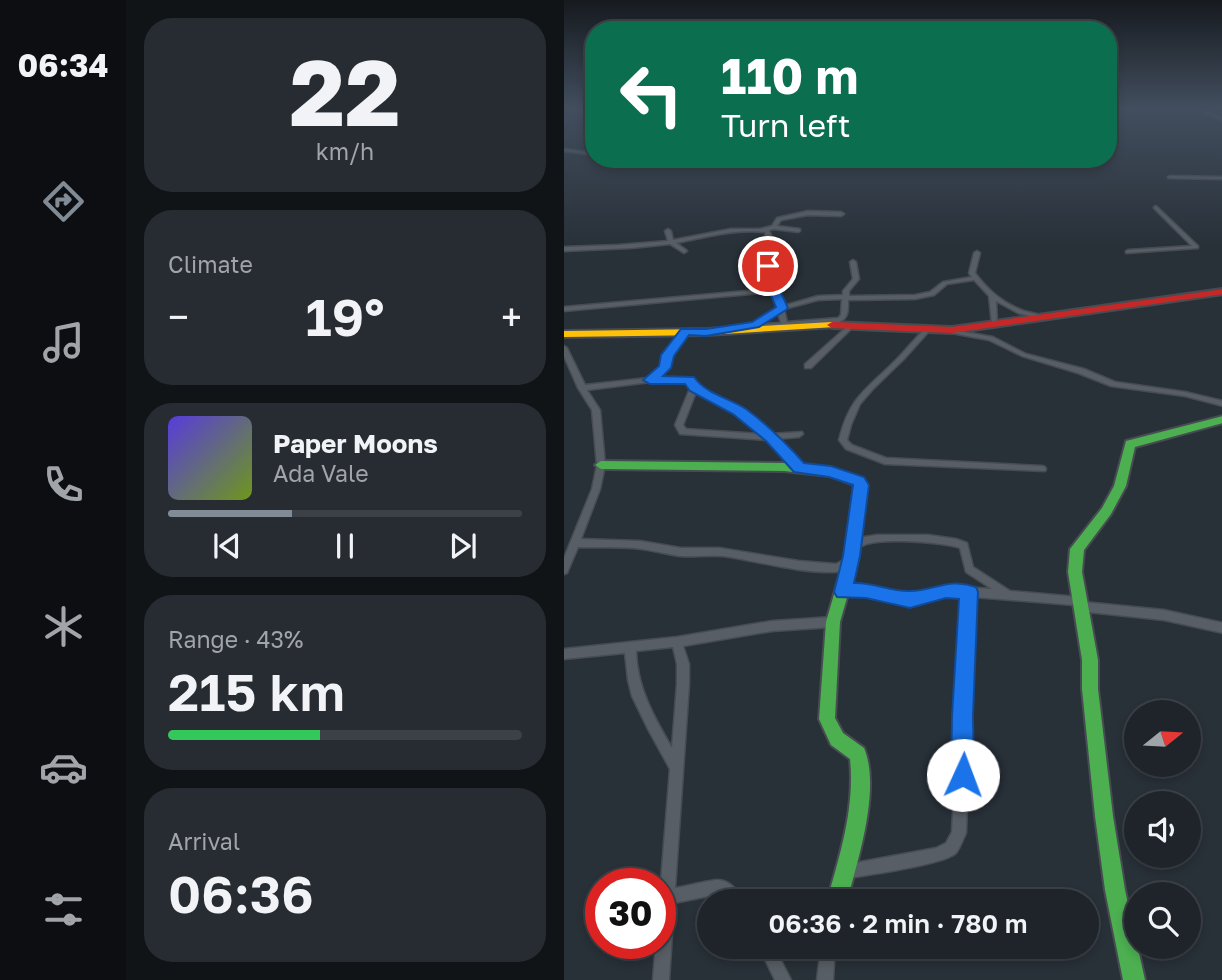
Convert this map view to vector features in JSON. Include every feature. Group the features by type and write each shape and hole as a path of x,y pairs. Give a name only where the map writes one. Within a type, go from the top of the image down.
{"street":[{"path":"1170,177 1223,178"},
{"path":"1128,252 1196,247 1157,207"},
{"path":"774,228 779,219 800,213 841,214"},
{"path":"564,248 643,246 712,234 774,228 798,230"},
{"path":"758,230 767,231 770,237 768,266 782,308 784,323"},
{"path":"668,231 671,242 684,251"},
{"path":"643,246 647,253"},
{"path":"978,253 972,272 992,295 1011,310 1042,317"},
{"path":"706,332 755,325 840,320 844,315 846,291 856,279 853,261"},
{"path":"755,325 782,308 819,298 915,297 932,294 945,283 976,278"},
{"path":"564,309 775,290"},
{"path":"564,334 851,326 943,330 1223,291"},
{"path":"992,295 994,323"},
{"path":"808,366 851,326"},
{"path":"928,330 899,361 860,395 847,419 843,440 849,447 885,461 1042,469"},
{"path":"943,330 991,338 1024,355 1081,371 1114,384 1185,394 1223,404"},
{"path":"650,380 665,368 668,355 685,332"},
{"path":"564,348 598,416 601,465 596,489 564,570"},
{"path":"582,388 650,380 689,380 695,388 738,410 772,437 799,468"},
{"path":"695,388 679,430 772,437 799,434"},
{"path":"1134,980 1106,829 1090,689 1090,660 1078,604 1075,572 1077,550 1106,511 1120,486 1130,444 1223,419"},
{"path":"574,543 640,545 681,552 719,552 779,563 837,568 847,564 852,556 860,483 831,472 799,468 601,465"},
{"path":"840,889 855,827 861,767 858,754 837,739 827,719 833,622 855,545 866,540 918,539 956,542 964,546 969,569 1008,596"},
{"path":"843,592 866,591 910,600 946,590 969,592 1164,615 1223,628"},
{"path":"844,872 938,855 946,852 955,842 959,833 963,775 962,716 969,592"},
{"path":"564,654 677,642 772,626 833,622"},
{"path":"668,868 684,684 683,664 677,642"},
{"path":"630,648 629,659 640,703 677,769"},
{"path":"676,895 697,891"},
{"path":"661,980 662,959"},
{"path":"772,959 783,980"}],"traffic: fast":[{"path":"1134,980 1115,890 1104,816 1090,689 1090,660 1075,572 1077,549 1107,511 1120,486 1130,444 1223,419"},
{"path":"601,465 784,467 831,472 860,483 852,556 833,622 827,719 837,739 858,754 860,772 855,828 840,889"}],"traffic: slow":[{"path":"564,334 707,332 832,325"}],"traffic: jam":[{"path":"832,325 952,330 1223,291"}],"route":[{"path":"768,266 782,308 755,325 685,332 668,355 665,368 650,380 689,380 694,383 695,388 738,410 772,437 799,468 831,472 859,481 861,485 852,556 843,592 866,591 910,600 946,590 969,592 967,673 962,716 963,775"}]}
